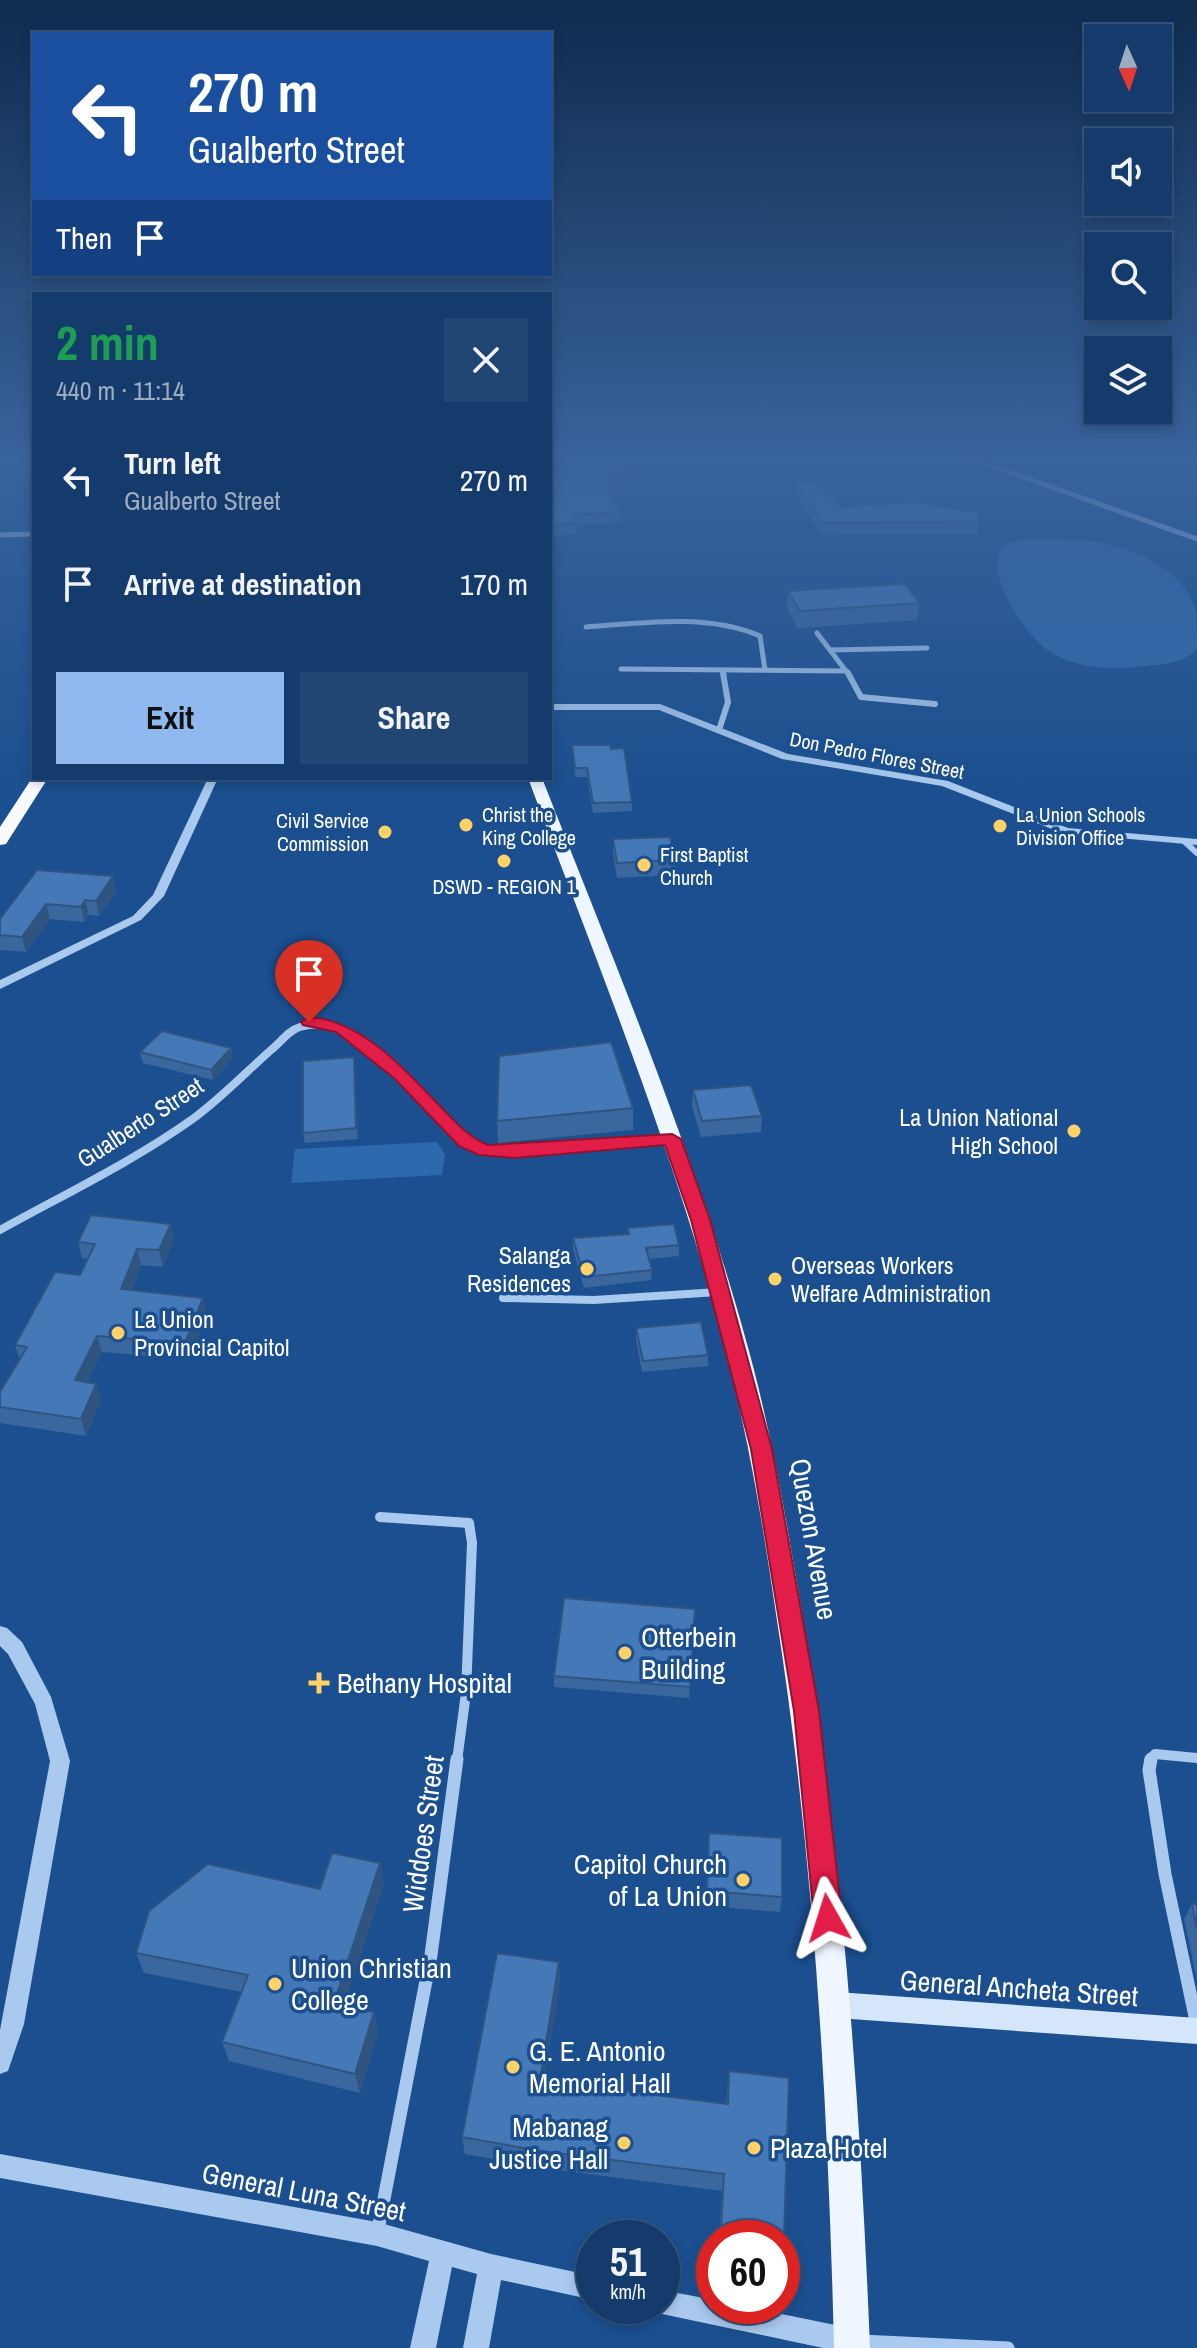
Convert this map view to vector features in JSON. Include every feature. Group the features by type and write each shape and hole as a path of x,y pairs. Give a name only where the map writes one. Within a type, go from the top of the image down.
{"highway":[{"path":"0,840 39,780"}],"main road":[{"name":"Quezon Avenue","path":"536,780 700,1220 761,1449 807,1711 837,2005 852,2344"},
{"name":"General Ancheta Street","path":"837,2005 1197,2028"}],"street":[{"path":"586,627 687,623 751,632 760,636 765,670"},
{"path":"817,633 864,698 935,704"},
{"path":"830,650 927,648"},
{"path":"621,669 847,671"},
{"path":"719,730 728,702 723,670"},
{"name":"Don Pedro Flores Street","path":"552,707 660,707 786,757 944,783 1066,831 1197,842"},
{"path":"0,985 115,929 149,908 158,896 212,780"},
{"path":"1184,841 1197,853"},
{"name":"Gualberto Street","path":"0,1230 128,1159 195,1117 296,1028 309,1022 342,1029 401,1075 465,1142 486,1151 515,1152 672,1139"},
{"path":"503,1298 594,1300 719,1292"},
{"name":"Widdoes Street","path":"377,2234 435,1924 466,1693 472,1543 469,1523 380,1517"},
{"path":"0,1634 15,1648 44,1703 60,1761 13,2024 0,2063"},
{"path":"1197,1758 1155,1754 1149,1761 1165,1874 1197,2028"},
{"name":"General Luna Street","path":"0,2166 377,2234 491,2266 576,2284"},
{"path":"423,2348 443,2252"},
{"path":"476,2348 491,2266"},
{"path":"680,2306 852,2344 1008,2348"}],"shaded area":[{"path":"998,570 1166,570 1189,594 1196,611 1197,649 1180,660 1133,667 1108,668 1069,661 1037,641 1015,613"},
{"path":"437,1142 445,1155 442,1175 291,1183 295,1149"}],"building":[{"path":"905,584 919,603 800,611 788,591"},
{"path":"572,745 624,748 632,802 593,803 587,768 575,768"},
{"path":"670,837 675,860 617,863 613,839"},
{"path":"37,870 113,876 96,901 85,900 81,907 46,904 22,937 0,935 0,919"},
{"path":"162,1031 231,1048 211,1070 140,1052"},
{"path":"611,1042 633,1108 497,1121 499,1056"},
{"path":"354,1057 356,1128 303,1133 303,1061"},
{"path":"751,1085 762,1116 702,1121 693,1090"},
{"name":"La Union Provincial Capitol","path":"91,1215 171,1224 159,1250 137,1249 121,1289 203,1298 185,1343 97,1336 75,1380 96,1384 81,1419 0,1407 0,1392 27,1347 15,1345 55,1272 80,1275 95,1244 78,1242"},
{"path":"674,1224 679,1245 646,1248 652,1270 584,1277 573,1238 629,1234 628,1228"},
{"path":"701,1322 708,1355 643,1361 636,1328"},
{"name":"Otterbein Building","path":"564,1598 695,1609 690,1687 554,1676"},
{"name":"Capitol Church of La Union","path":"709,1833 782,1838 782,1897 707,1891"},
{"name":"Union Christian College","path":"332,1853 380,1863 334,2003 374,2012 355,2074 222,2042 248,1975 136,1953 149,1911 208,1864 320,1889"},
{"path":"1192,1904 1197,1904 1197,1929"},
{"path":"497,1953 559,1962 540,2080 728,2104 729,2071 789,2078 785,2220 721,2220 724,2174 540,2151 462,2137"}],"place":[{"name":"Christ the King College","path":"466,825"},
{"name":"La Union Schools Division Office","path":"1000,826"},
{"name":"Civil Service Commission","path":"385,832"},
{"name":"DSWD - REGION 1","path":"504,861"},
{"name":"First Baptist Church","path":"644,865"},
{"name":"La Union National High School","path":"1074,1131"},
{"name":"Salanga Residences","path":"587,1269"},
{"name":"Overseas Workers Welfare Administration","path":"775,1279"},
{"name":"La Union Provincial Capitol","path":"118,1333"},
{"name":"Otterbein Building","path":"625,1653"},
{"name":"Bethany Hospital","path":"319,1683"},
{"name":"Capitol Church of La Union","path":"743,1880"},
{"name":"Union Christian College","path":"275,1984"},
{"name":"G. E. Antonio Memorial Hall","path":"513,2067"},
{"name":"Mabanag Justice Hall","path":"624,2143"},
{"name":"Plaza Hotel","path":"754,2148"}],"route":[{"path":"309,1022 342,1029 401,1075 465,1142 486,1151 515,1152 672,1139 700,1220 733,1334 761,1449 807,1711 828,1918"}]}
